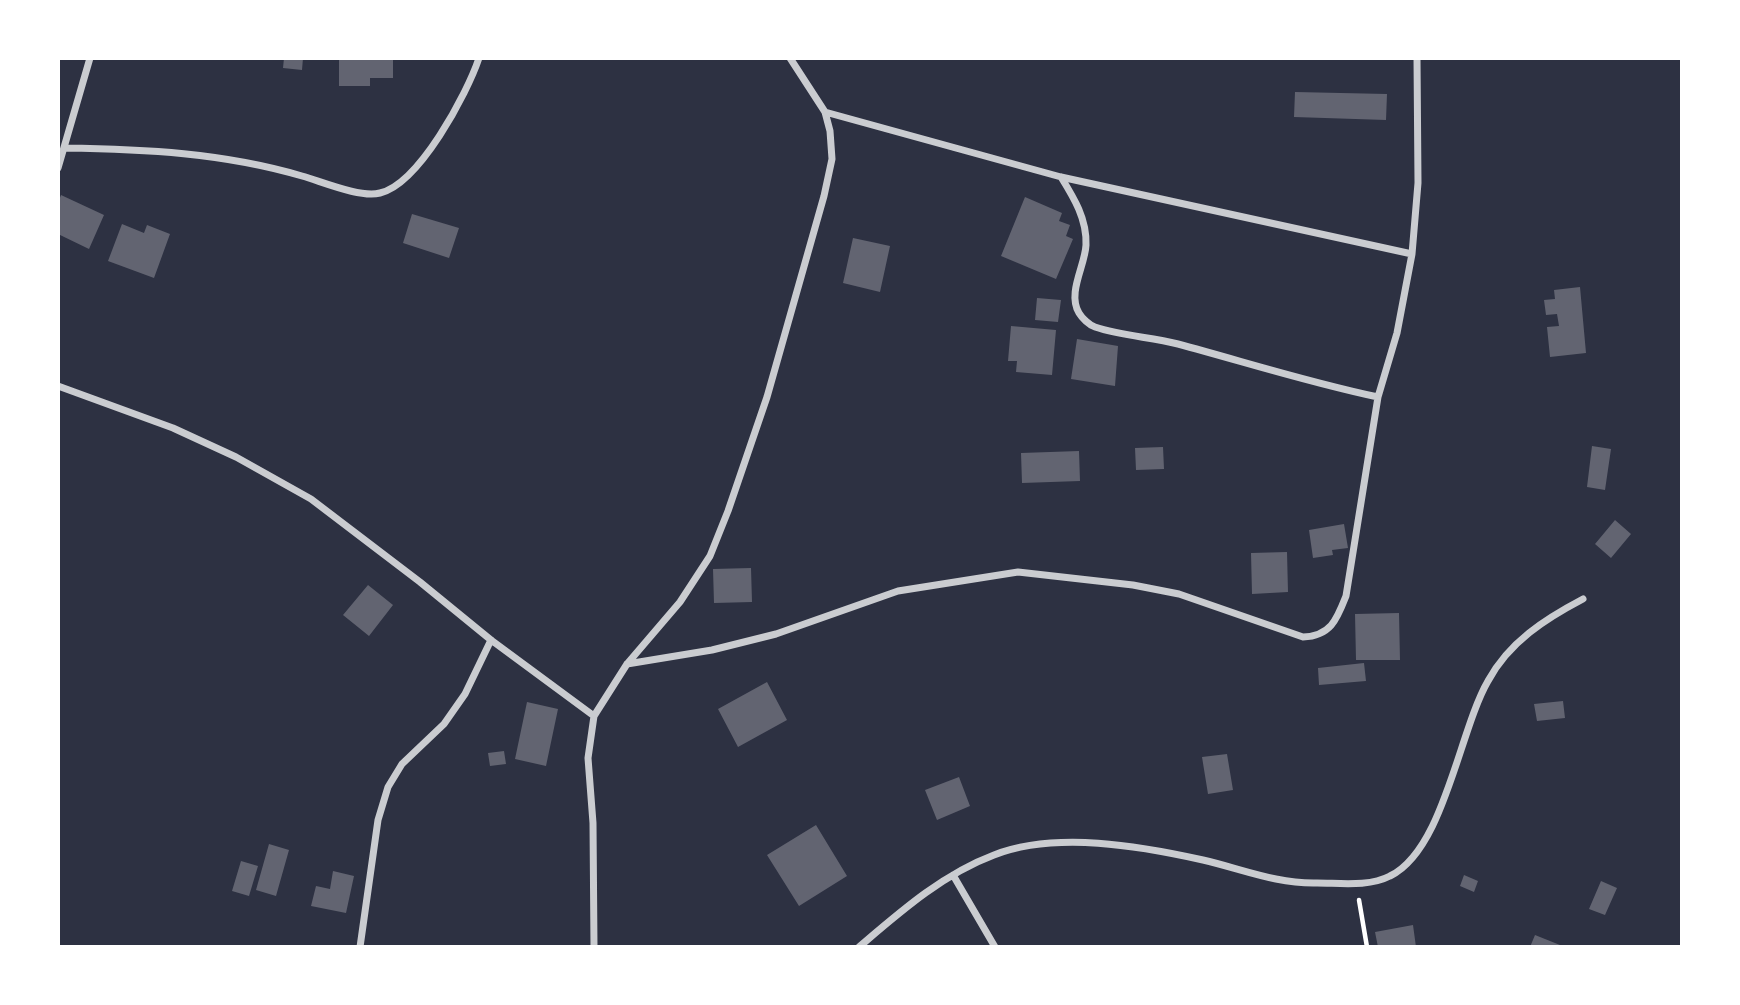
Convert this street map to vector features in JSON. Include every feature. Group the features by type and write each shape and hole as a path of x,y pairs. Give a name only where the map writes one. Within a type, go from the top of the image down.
{"street":[{"path":"58,168 90,58"},
{"path":"64,148 152,150 263,165 352,191 379,194 390,190 409,173 444,132 472,79 479,58"},
{"path":"594,947 593,823 588,758 594,716 627,664 680,602 710,556 767,397 824,196 832,159 830,131 825,111 790,58"},
{"path":"627,664 712,650 776,634 898,591 1018,572 1133,585 1179,594 1289,633 1316,637 1336,621 1346,596 1378,397 1396,333 1412,254 1418,183 1417,58"},
{"path":"825,111 1061,177 1412,254"},
{"path":"1061,177 1083,218 1086,246 1075,298 1078,312 1090,325 1116,333 1170,342 1378,397"},
{"path":"58,386 173,428 236,457 311,499 491,640 594,716"},
{"path":"859,947 895,916 953,875 994,855 1032,845 1100,844 1135,847 1198,859 1280,881 1301,883 1357,883 1391,876 1420,850 1448,786 1487,681 1503,657 1522,637 1553,615 1583,599"},
{"path":"360,947 378,820 388,787 402,764 443,724 465,694 491,640"},
{"path":"953,875 995,947"}],"path":[{"path":"1357,883 1367,947"}],"building":[{"path":"284,58 303,58 302,70 283,68"},
{"path":"339,58 393,58 393,78 370,78 370,86 339,86"},
{"path":"1295,92 1387,94 1386,120 1294,117"},
{"path":"61,195 104,215 89,249 58,234 58,203"},
{"path":"1025,197 1062,213 1059,221 1070,225 1066,236 1073,239 1056,279 1001,256"},
{"path":"412,214 459,228 449,258 403,243"},
{"path":"122,224 144,233 147,225 170,234 154,278 108,261"},
{"path":"853,238 890,246 880,292 843,283"},
{"path":"1580,287 1586,353 1550,357 1547,327 1559,326 1557,314 1546,315 1544,300 1555,299 1554,290"},
{"path":"1037,298 1061,300 1058,322 1035,320"},
{"path":"1011,326 1056,330 1052,375 1016,372 1017,361 1008,361"},
{"path":"1077,339 1118,346 1115,386 1071,379"},
{"path":"1592,446 1611,449 1605,490 1587,487"},
{"path":"1163,447 1164,469 1136,470 1135,448"},
{"path":"1079,451 1080,481 1022,483 1021,453"},
{"path":"1615,520 1631,534 1611,558 1595,544"},
{"path":"1344,524 1348,548 1332,550 1333,555 1313,558 1309,530"},
{"path":"1287,552 1288,592 1252,594 1251,553"},
{"path":"751,568 752,602 714,603 713,569"},
{"path":"368,585 393,605 369,636 343,615"},
{"path":"1399,613 1400,660 1356,660 1355,614"},
{"path":"1364,663 1366,681 1319,685 1318,668"},
{"path":"767,682 787,720 738,747 718,709"},
{"path":"1563,701 1565,718 1537,721 1534,704"},
{"path":"527,702 558,709 546,766 515,759"},
{"path":"504,751 506,764 490,766 488,753"},
{"path":"1227,754 1233,790 1208,794 1202,757"},
{"path":"959,777 970,806 937,820 925,790"},
{"path":"816,825 847,876 799,906 767,855"},
{"path":"269,844 289,850 276,896 256,890"},
{"path":"241,861 258,866 249,896 232,891"},
{"path":"333,871 354,876 346,913 311,906 316,886 330,889"},
{"path":"1464,875 1478,881 1474,892 1460,886"},
{"path":"1601,881 1617,888 1605,915 1589,909"},
{"path":"1413,925 1416,947 1378,947 1375,932"},
{"path":"1535,935 1565,947 1530,947"}]}
